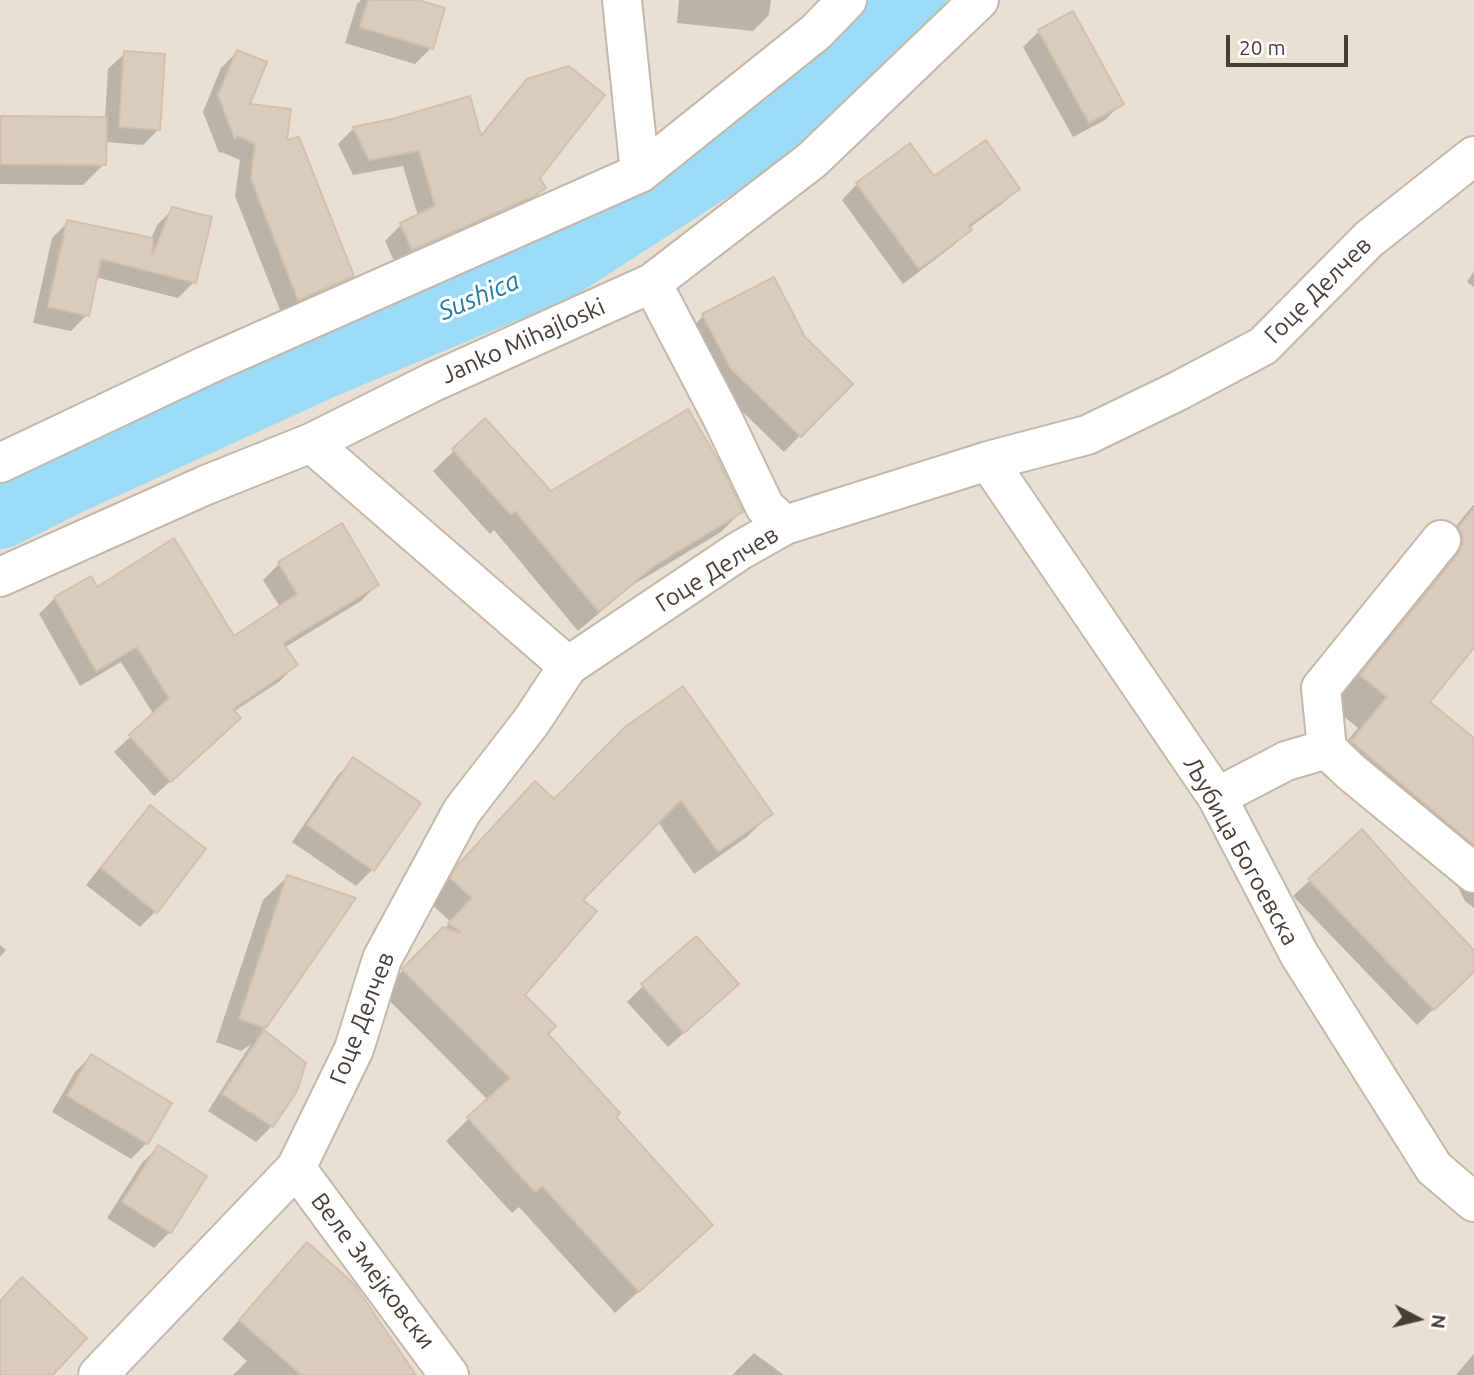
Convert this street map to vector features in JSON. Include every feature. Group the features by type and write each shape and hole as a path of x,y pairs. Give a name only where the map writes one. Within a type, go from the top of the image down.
{"street":[{"path":"622,0 640,173"},
{"path":"0,463 205,366 600,188 640,173 816,32 847,0"},
{"name":"Janko Mihajloski","path":"0,577 206,485 311,443 433,382 652,283 812,160 979,0"},
{"name":"Гоце Делчев","path":"98,1375 296,1168 354,1049 382,959 462,811 531,722 568,666 739,551 785,525 988,461 1087,435 1263,346 1369,239 1474,156"},
{"path":"652,283 722,417 765,507 785,525"},
{"path":"311,443 568,666"},
{"name":"Љубица Богоевска","path":"988,461 1217,797 1299,954 1434,1168 1474,1202"},
{"path":"1441,540 1321,688 1327,749 1351,772 1474,873"},
{"path":"1217,797 1286,761 1327,749"},
{"name":"Веле Змејковски","path":"296,1168 449,1375"}],"shaded area":[{"path":"0,0 1474,0 1474,1375 0,1375"}],"building":[{"path":"368,0 418,0 445,8 433,49 360,27"},
{"path":"1073,11 1124,104 1089,123 1038,30"},
{"path":"237,50 267,62 250,104 291,109 287,140 299,137 354,276 298,300 251,179 255,144 237,136 235,139 218,95"},
{"path":"124,51 165,54 160,130 119,127"},
{"path":"569,66 605,95 540,178 546,188 534,196 412,250 400,223 435,206 419,151 369,160 353,127 396,118 470,96 481,136 527,79"},
{"path":"1,116 107,117 106,165 1,164"},
{"path":"986,140 1020,189 969,225 972,230 919,269 856,183 910,143 934,176"},
{"path":"172,207 212,217 196,283 101,259 89,316 48,307 67,220 153,238 152,257"},
{"path":"774,277 805,337 853,384 801,437 731,369 702,314"},
{"path":"688,409 717,458 743,512 654,566 599,612 515,511 511,515 452,449 485,418 551,491"},
{"path":"1474,508 1474,648 1430,702 1474,738 1474,845 1351,741 1387,697 1360,675 1458,554 1463,543 1462,533 1458,528"},
{"path":"342,523 379,585 283,643 298,665 233,709 241,718 171,782 129,735 169,698 137,647 96,671 54,597 91,576 97,587 174,538 234,636 297,594 278,562"},
{"path":"683,686 773,814 718,852 681,800 583,900 597,911 525,995 556,1026 548,1034 620,1113 616,1117 713,1225 639,1292 542,1186 535,1192 467,1117 510,1078 402,969 443,927 461,932 448,923 472,898 450,878 456,867 535,781 554,799 625,727"},
{"path":"353,757 421,803 374,871 307,825"},
{"path":"150,805 206,849 157,913 101,868"},
{"path":"1362,829 1474,950 1474,972 1434,1010 1308,879"},
{"path":"287,875 356,898 266,1028 239,1019"},
{"path":"696,936 739,984 684,1033 641,984"},
{"path":"264,1030 306,1063 297,1091 273,1127 222,1094"},
{"path":"91,1054 172,1103 148,1144 67,1096"},
{"path":"158,1145 207,1176 171,1233 122,1202"},
{"path":"307,1242 354,1284 416,1375 301,1375 239,1320"},
{"path":"22,1277 87,1338 53,1375 0,1375 0,1301"}],"waterway":[{"name":"Sushica","path":"0,512 72,476 326,360 556,264 764,130 871,39 910,0"}]}
